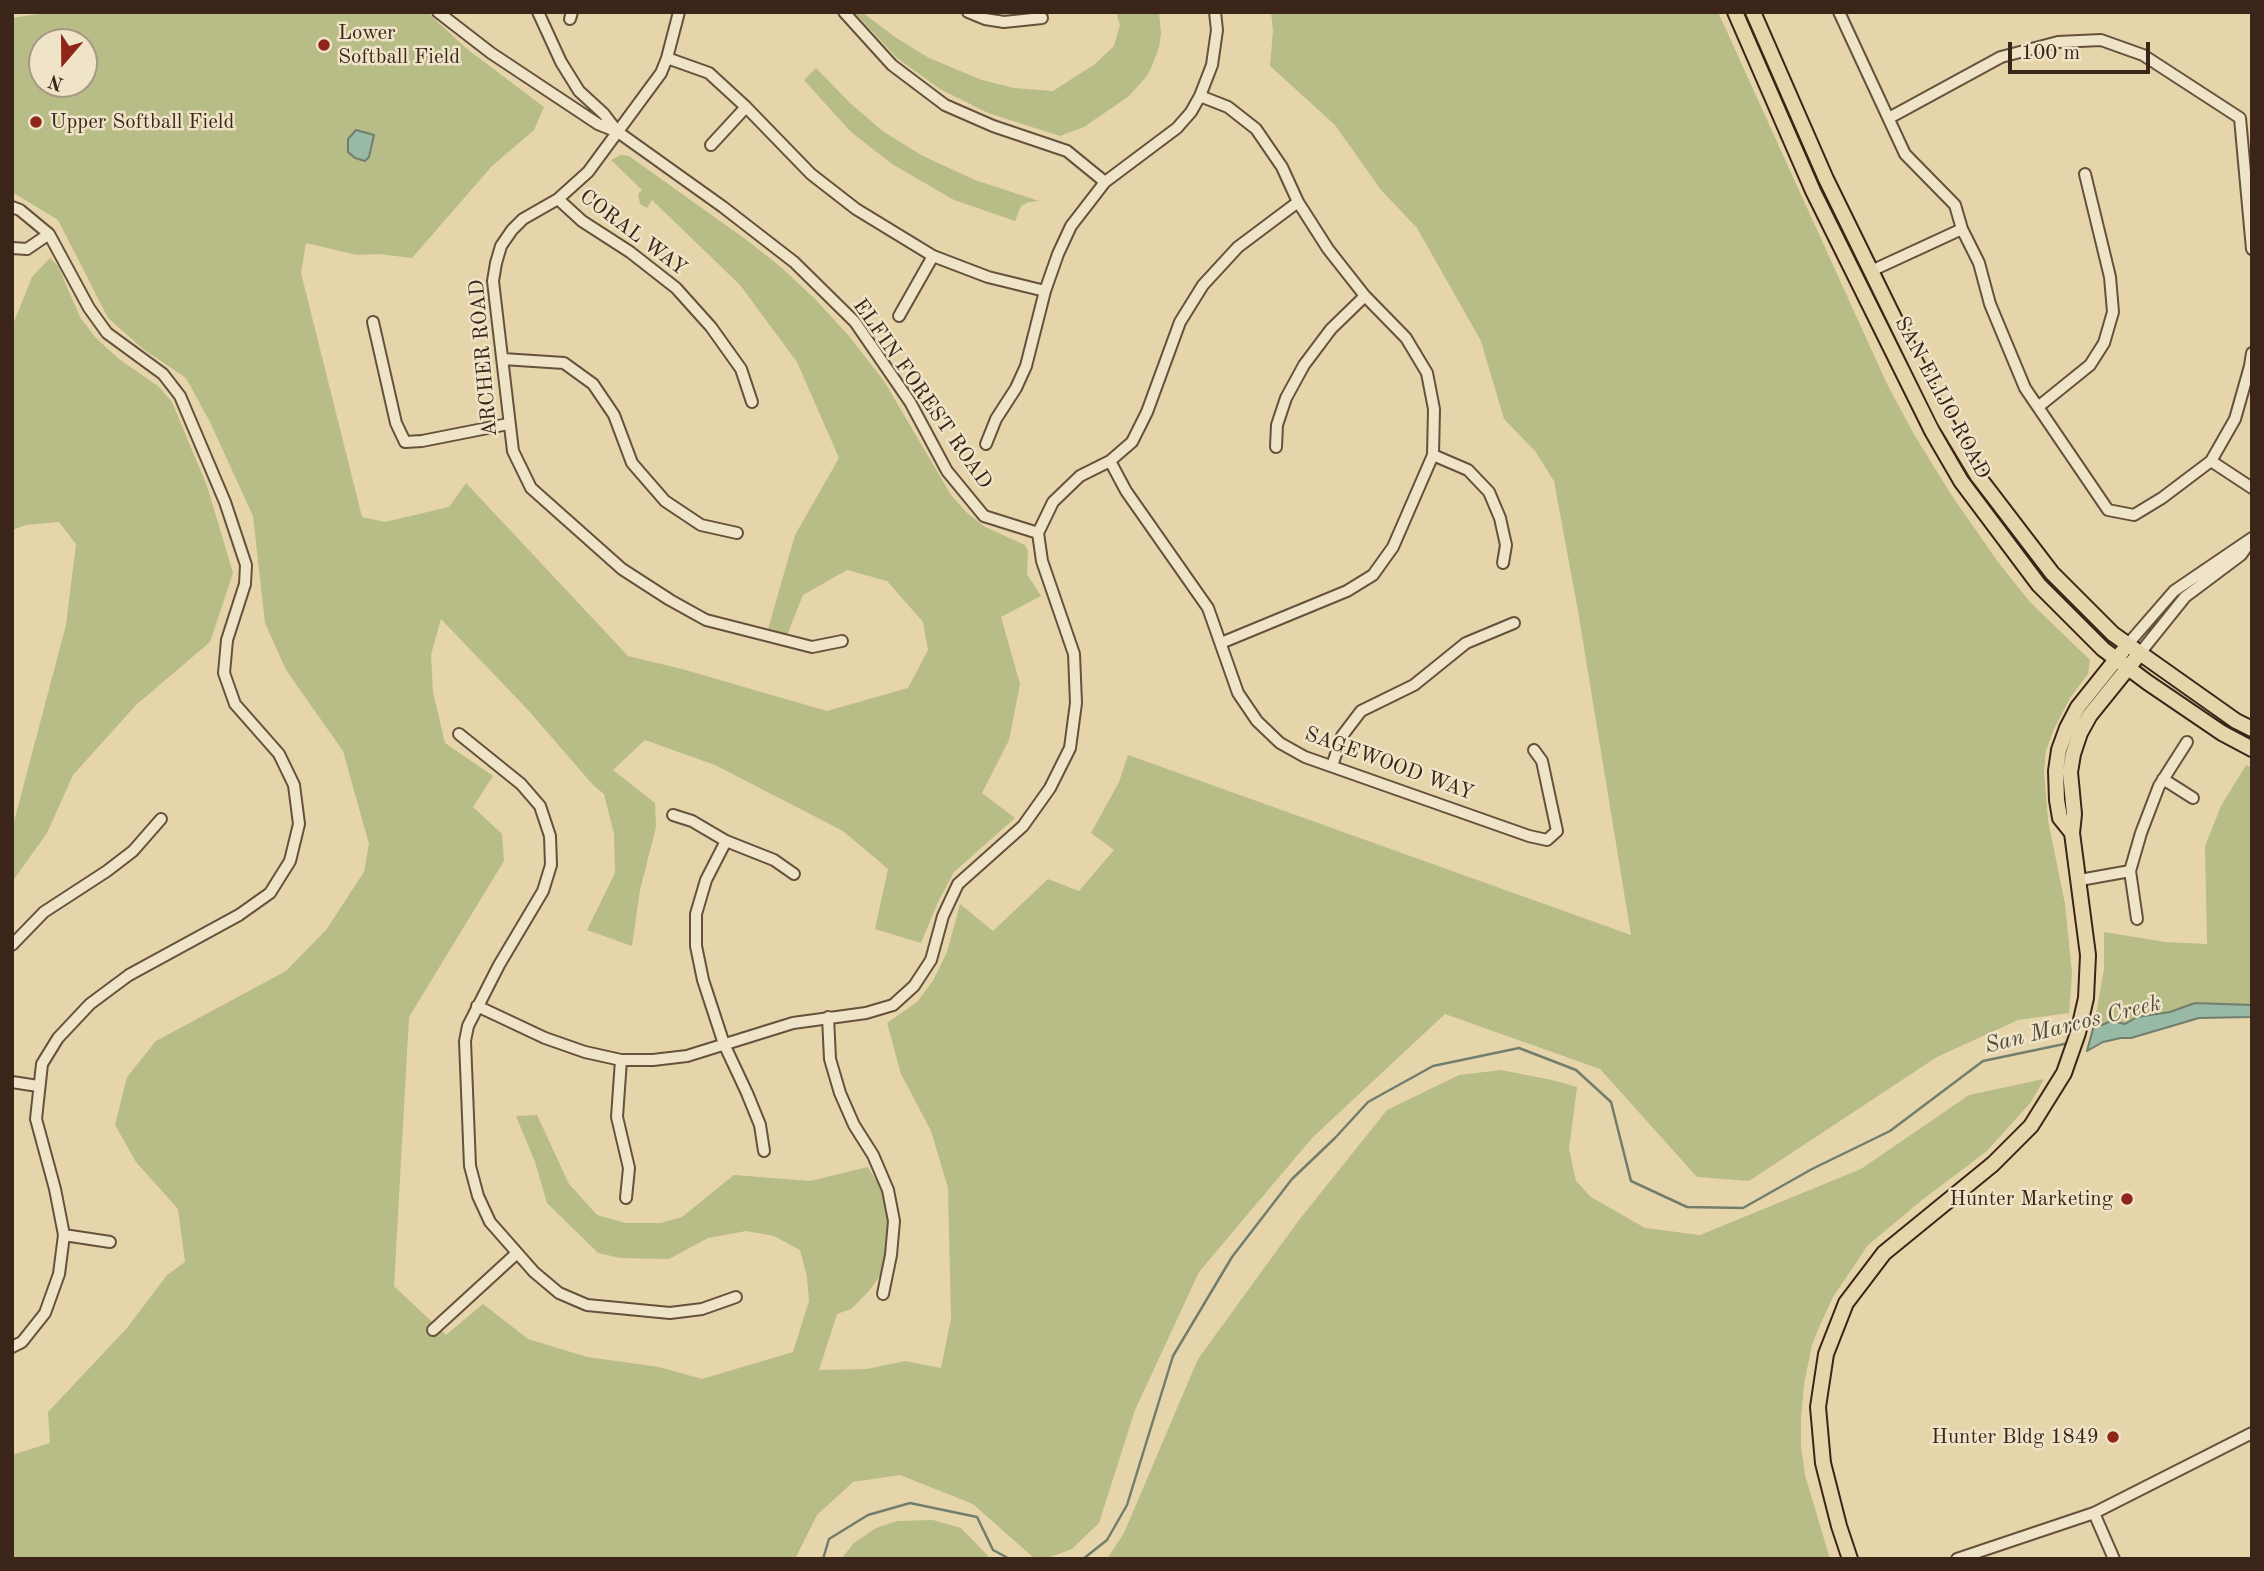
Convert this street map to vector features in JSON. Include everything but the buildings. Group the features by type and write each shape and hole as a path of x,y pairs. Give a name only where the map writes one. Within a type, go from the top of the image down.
{"main road":[{"name":"SAN ELIJO ROAD","path":"1735,12 1813,191 1925,419 1961,481 2039,585 2103,649 2212,726 2252,749"},
{"name":"SAN ELIJO ROAD","path":"1753,12 1826,178 1944,420 1977,475 2052,573 2113,634 2236,721 2252,729"},
{"path":"1850,1559 1823,1463 1818,1407 1826,1354 1846,1303 1884,1253 1993,1164 2031,1126 2064,1073 2086,999 2088,956 2072,832 2074,814 2070,772 2077,743 2090,715 2122,662 2134,649"}],"street":[{"path":"438,12 491,53 598,124 618,132"},
{"path":"538,12 561,62 579,91 604,114 618,132"},
{"name":"ARCHER ROAD","path":"679,12 667,58 650,90 588,172 558,199 523,219 501,246 494,281 513,451 531,488 622,569 706,620 813,647 842,641"},
{"path":"844,12 892,65 945,105 993,127 1067,151 1105,182"},
{"path":"968,12 985,19 1004,22 1042,18"},
{"path":"986,444 996,419 1016,388 1026,366 1045,291 1071,226 1105,182 1177,128 1191,112 1212,65 1217,30 1215,12"},
{"path":"1839,12 1905,154 1955,205 1962,229 1979,263 1990,304 2025,388 2109,510 2134,515 2162,498 2211,461 2235,419 2252,353"},
{"path":"1889,118 2001,57 2058,42 2101,40 2143,55 2240,118 2252,249"},
{"path":"667,58 709,73 811,174 856,209 933,256 988,277 1045,291"},
{"path":"1200,96 1228,107 1256,129 1282,167 1298,202 1328,248 1365,296 1406,338 1427,373 1434,409 1433,455 1392,547 1373,575 1347,591 1222,643"},
{"path":"711,145 746,107"},
{"name":"ELFIN FOREST ROAD","path":"618,132 723,206 794,262 855,322 910,402 947,471 985,516 1038,533"},
{"path":"2038,407 2090,365 2104,344 2113,312 2110,277 2085,174"},
{"name":"CORAL WAY","path":"558,199 582,220 630,252 676,288 711,327 741,369 752,402"},
{"path":"477,1006 545,1038 584,1052 621,1060 653,1060 687,1056 793,1023 866,1013 893,1005 914,986 931,960 943,916 958,884 1023,826 1050,788 1069,748 1076,703 1074,654 1042,561 1038,533 1053,502 1080,476 1110,461 1132,442 1147,412 1180,322 1203,285 1238,247 1298,202"},
{"path":"12,207 20,210 49,234 89,308 107,333 163,374 180,396 236,532 246,565 245,584 227,640 223,673 235,704 279,754 294,785 299,824 290,862 270,893 239,915 129,975 90,1004 58,1038 42,1065 36,1119 64,1235 59,1274 45,1313 22,1342 12,1347"},
{"path":"1871,271 1962,229"},
{"path":"12,248 27,249 49,234"},
{"path":"899,316 933,256"},
{"path":"1276,447 1277,425 1286,398 1304,365 1331,329 1365,296"},
{"path":"373,322 396,423 405,442 508,424"},
{"path":"503,359 564,363 593,384 614,415 632,463 665,500 701,524 737,533"},
{"path":"1433,455 1468,470 1489,492 1500,518 1506,545 1503,564"},
{"name":"SAGEWOOD WAY","path":"1110,461 1126,491 1208,608 1238,693 1257,722 1280,743 1305,757 1547,840 1557,831 1542,761 1534,750"},
{"path":"2211,461 2252,488"},
{"path":"2134,649 2175,591 2252,539"},
{"path":"2134,649 2185,597 2241,555 2252,539"},
{"path":"1332,766 1342,736 1361,711 1414,685 1466,643 1514,623"},
{"path":"459,734 528,791 540,806 550,836 551,865 543,891 477,1006 465,1041 470,1166 478,1196 490,1222 516,1254 559,1293 587,1304 670,1313 702,1309 736,1297"},
{"path":"2137,919 2130,871 2141,833 2163,779 2187,742"},
{"path":"2163,779 2193,797"},
{"path":"673,815 692,821 726,841 774,860 794,874"},
{"path":"12,945 44,912 107,872 133,851 161,819"},
{"path":"726,841 706,880 696,914 696,946 703,980 724,1044 760,1125 764,1151"},
{"path":"2080,880 2130,871"},
{"path":"828,1017 830,1059 840,1093 854,1125 873,1155 888,1191 894,1222 883,1294"},
{"path":"621,1060 617,1117 629,1168 626,1198"},
{"path":"12,1082 38,1086"},
{"path":"64,1235 110,1242"},
{"path":"433,1330 516,1254"},
{"path":"1956,1559 2094,1513 2252,1433"},
{"path":"2094,1513 2114,1559"}],"green space":[{"path":"51,12 427,12 467,49 544,107 534,130 492,166 412,258 379,254 357,255 306,243 301,273 362,517 385,522 449,507 466,483 628,656 827,711 908,688 928,650 923,622 887,581 847,570 803,595 787,635 768,629 795,535 839,458 797,362 740,285 652,200 647,208 640,204 638,194 642,190 611,160 621,155 629,156 748,241 816,300 849,336 884,381 951,495 985,527 1025,545 1028,551 1027,574 1041,596 1001,617 1020,684 1009,740 982,793 1015,818 954,872 921,943 875,929 888,869 843,831 715,765 645,740 613,770 655,803 656,827 640,890 632,946 587,930 615,873 614,834 604,794 441,619 431,655 433,692 445,743 493,776 473,807 502,834 504,861 409,1017 394,1286 446,1335 483,1304 528,1339 587,1357 659,1367 702,1379 793,1352 809,1301 807,1277 800,1250 774,1236 746,1231 708,1238 669,1259 620,1258 598,1253 547,1203 535,1162 516,1116 537,1115 569,1184 597,1215 625,1223 661,1223 682,1217 734,1175 810,1181 868,1167 881,1188 887,1214 888,1244 880,1276 851,1309 837,1314 819,1370 867,1369 905,1361 941,1368 951,1319 948,1188 931,1131 901,1074 887,1023 917,1002 933,981 947,952 960,904 993,931 1048,879 1079,891 1114,850 1091,833 1119,782 1128,755 1631,935 1554,481 1535,451 1504,419 1481,341 1417,228 1381,190 1335,125 1270,66 1273,31 1271,12 1718,12 1887,384 1915,436 1952,496 1998,562 2030,602 2090,660 2088,674 2070,698 2053,731 2046,751 2044,772 2048,820 2065,904 2072,973 2069,1013 2018,1020 1937,1057 1749,1181 1697,1177 1600,1069 1445,1014 1312,1138 1199,1272 1135,1410 1099,1523 1072,1549 1045,1559 1035,1559 973,1504 900,1475 853,1482 817,1515 795,1559 12,1559 12,1455 50,1443 48,1412 127,1328 167,1275 185,1262 178,1209 136,1162 115,1125 127,1077 156,1041 286,971 326,930 364,872 369,844 343,751 286,670 265,623 253,516 210,422 186,378 143,349 108,318 58,220 12,192 12,18"},
{"path":"854,12 862,12 929,58 982,80 1014,88 1053,91 1095,64 1114,46 1120,25 1116,12 1159,12 1161,34 1152,66 1129,96 1084,127 1060,136 988,113 940,89 897,58"},
{"path":"816,68 850,103 884,132 923,156 975,180 1039,201 1021,206 1015,221 954,200 892,164 851,132 804,80"},
{"path":"50,258 58,266 80,317 95,337 119,359 158,386 172,402 207,486 233,573 210,642 136,705 73,775 47,833 12,882 12,829 66,625 76,544 59,522 26,525 12,530 12,327 32,277"},
{"path":"2246,765 2252,768 2252,1005 2195,1003 2170,1012 2137,1017 2125,1024 2111,1021 2094,1025 2104,969 2104,932 2165,942 2207,944 2205,846 2221,806"},
{"path":"1501,1070 1577,1087 1569,1149 1576,1181 1591,1197 1645,1228 1700,1235 1861,1169 1969,1095 2044,1079 2031,1102 1987,1151 1868,1245 1833,1297 1820,1325 1812,1345 1804,1384 1801,1446 1805,1475 1830,1559 1107,1559 1124,1533 1198,1359 1299,1220 1387,1110 1459,1075"},
{"path":"933,1520 961,1528 991,1559 841,1559 854,1543 876,1528 897,1521"}],"shaded area":[{"path":"356,130 374,135 369,157 365,161 348,152 348,139"},
{"path":"2195,1003 2252,1005 2252,1017 2199,1018 2131,1038 2103,1042 2087,1051 2094,1025 2111,1021 2125,1024 2137,1017 2170,1012"}],"waterway":[{"name":"San Marcos Creek","path":"1083,1559 1107,1540 1127,1505 1173,1356 1232,1257 1292,1179 1368,1102 1433,1066 1519,1048 1576,1070 1611,1102 1631,1181 1687,1207 1743,1208 1812,1169 1890,1131 1983,1061 2069,1043"},
{"name":"San Marcos Creek","path":"823,1559 829,1539 868,1515 910,1503 977,1517 993,1550 1010,1559"}],"place":[{"name":"Lower Softball Field","path":"324,45"},
{"name":"Upper Softball Field","path":"36,122"},
{"name":"Hunter Marketing","path":"2127,1199"},
{"name":"Hunter Bldg 1849","path":"2113,1437"}]}
